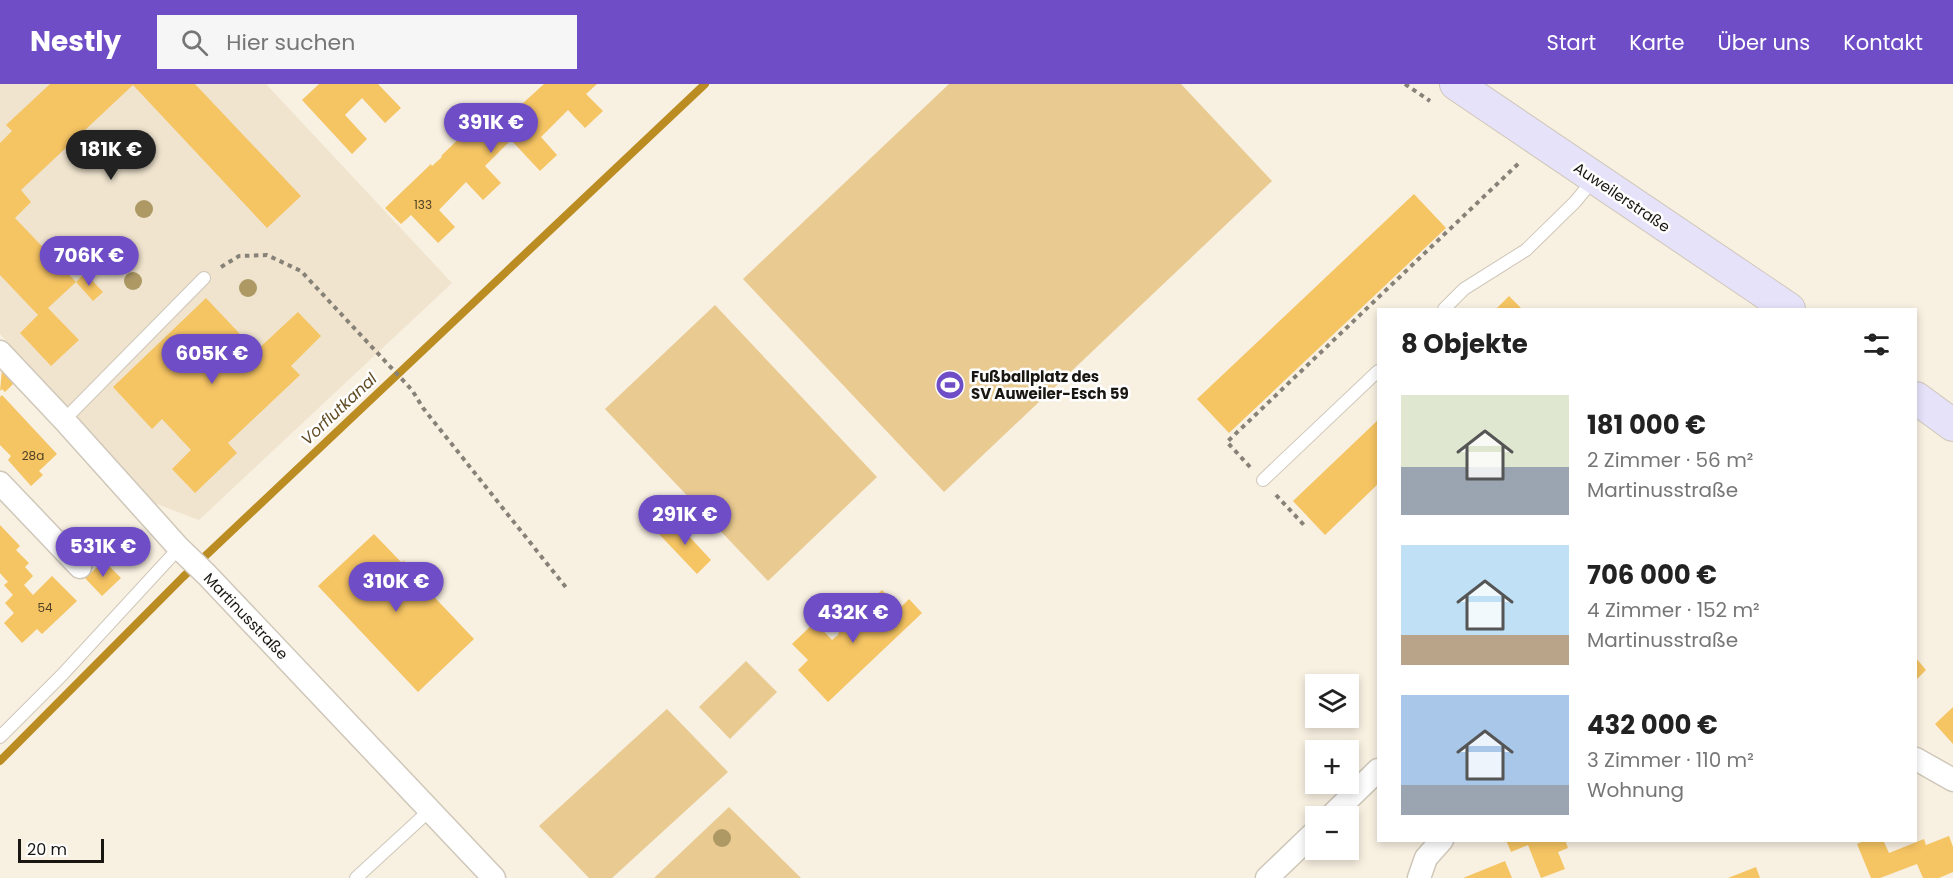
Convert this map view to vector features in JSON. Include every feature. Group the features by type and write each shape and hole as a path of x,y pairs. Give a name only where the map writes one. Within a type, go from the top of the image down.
{"street":[{"name":"Auweilerstraße","path":"1456,84 1788,308"},
{"name":"Martinusstraße","path":"0,352 182,550 494,878"},
{"path":"1917,399 1953,425"},
{"path":"0,483 80,567"},
{"path":"1917,760 1953,780"},
{"path":"1341,806 1377,771"},
{"path":"1267,878 1305,842"},
{"path":"1419,878 1426,858 1440,842"}],"lane":[{"path":"1445,308 1464,290 1526,250 1575,202 1594,178"},
{"path":"64,420 204,278"},
{"path":"1263,480 1377,372"},
{"path":"0,737 182,550"},
{"path":"356,878 430,810"}],"path":[{"path":"1304,525 1227,442 1519,163"},
{"path":"204,278 239,256 267,255 301,271 412,390 423,408 568,590"}],"shaded area":[{"path":"0,84 266,84 452,283 199,520 154,503 0,334"},
{"name":"Fußballplatz des SV Auweiler-Esch 59","path":"949,84 1181,84 1272,181 944,492 743,279"},
{"path":"715,305 877,477 768,581 605,409"},
{"path":"746,661 777,692 730,739 699,707"},
{"path":"667,709 728,772 612,878 589,878 539,826"},
{"path":"729,807 801,878 654,878"}],"building":[{"path":"50,84 195,84 301,196 267,228 133,85 21,190 31,202 15,218 76,282 48,308 79,340 51,366 20,333 38,315 0,275 0,143 12,131 6,125"},
{"path":"319,84 378,84 401,108 385,123 362,98 345,115 367,139 352,154 302,100"},
{"path":"544,84 597,84 586,94 603,111 585,128 568,110 541,137 557,155 540,171 511,140 485,166 501,183 483,200 466,182 439,210 455,227 438,243 411,215 401,224 385,208 431,164 432,166 442,157 476,122 477,124 487,114 498,126"},
{"path":"1414,194 1446,228 1229,433 1197,399"},
{"path":"85,273 103,292 93,301 76,282"},
{"path":"1509,296 1521,308 1497,308"},
{"path":"206,298 256,351 298,312 321,336 291,366 300,375 228,443 237,453 195,493 172,469 191,450 162,419 152,429 113,387"},
{"path":"2,370 14,383 5,392 2,389 0,391"},
{"path":"2,395 57,454 39,471 43,475 31,486 8,460 11,456 0,445 0,397"},
{"path":"1377,421 1377,485 1325,535 1293,501"},
{"path":"673,519 711,560 697,574 658,533"},
{"path":"0,525 20,546 16,550 29,563 25,567 33,576 24,585 33,595 52,576 77,601 42,634 37,629 22,643 4,623 14,613 5,603 13,595 4,585 8,582 0,573"},
{"path":"374,534 401,562 406,560 402,563 474,639 418,692 318,586"},
{"path":"104,561 121,578 102,596 85,578"},
{"path":"882,590 894,602 896,600 902,606 909,599 922,613 828,702 798,670 808,660 792,644 815,622 832,640 838,635 841,625 844,626"},
{"path":"1917,659 1926,670 1917,679"},
{"path":"1953,707 1953,744 1935,724"},
{"path":"1949,836 1953,847 1953,872 1939,878 1923,878 1917,864 1880,878 1871,878 1857,844 1884,842 1889,853 1924,839 1926,845"},
{"path":"1507,842 1566,842 1568,848 1558,852 1565,869 1541,878 1528,845 1511,852"},
{"path":"1505,861 1512,878 1463,878"},
{"path":"1756,867 1760,878 1728,878"}],"waterway":[{"name":"Vorflutkanal","path":"0,761 183,577 705,84"}],"place":[{"name":"Fußballplatz des SV Auweiler-Esch 59","path":"950,385"}]}
